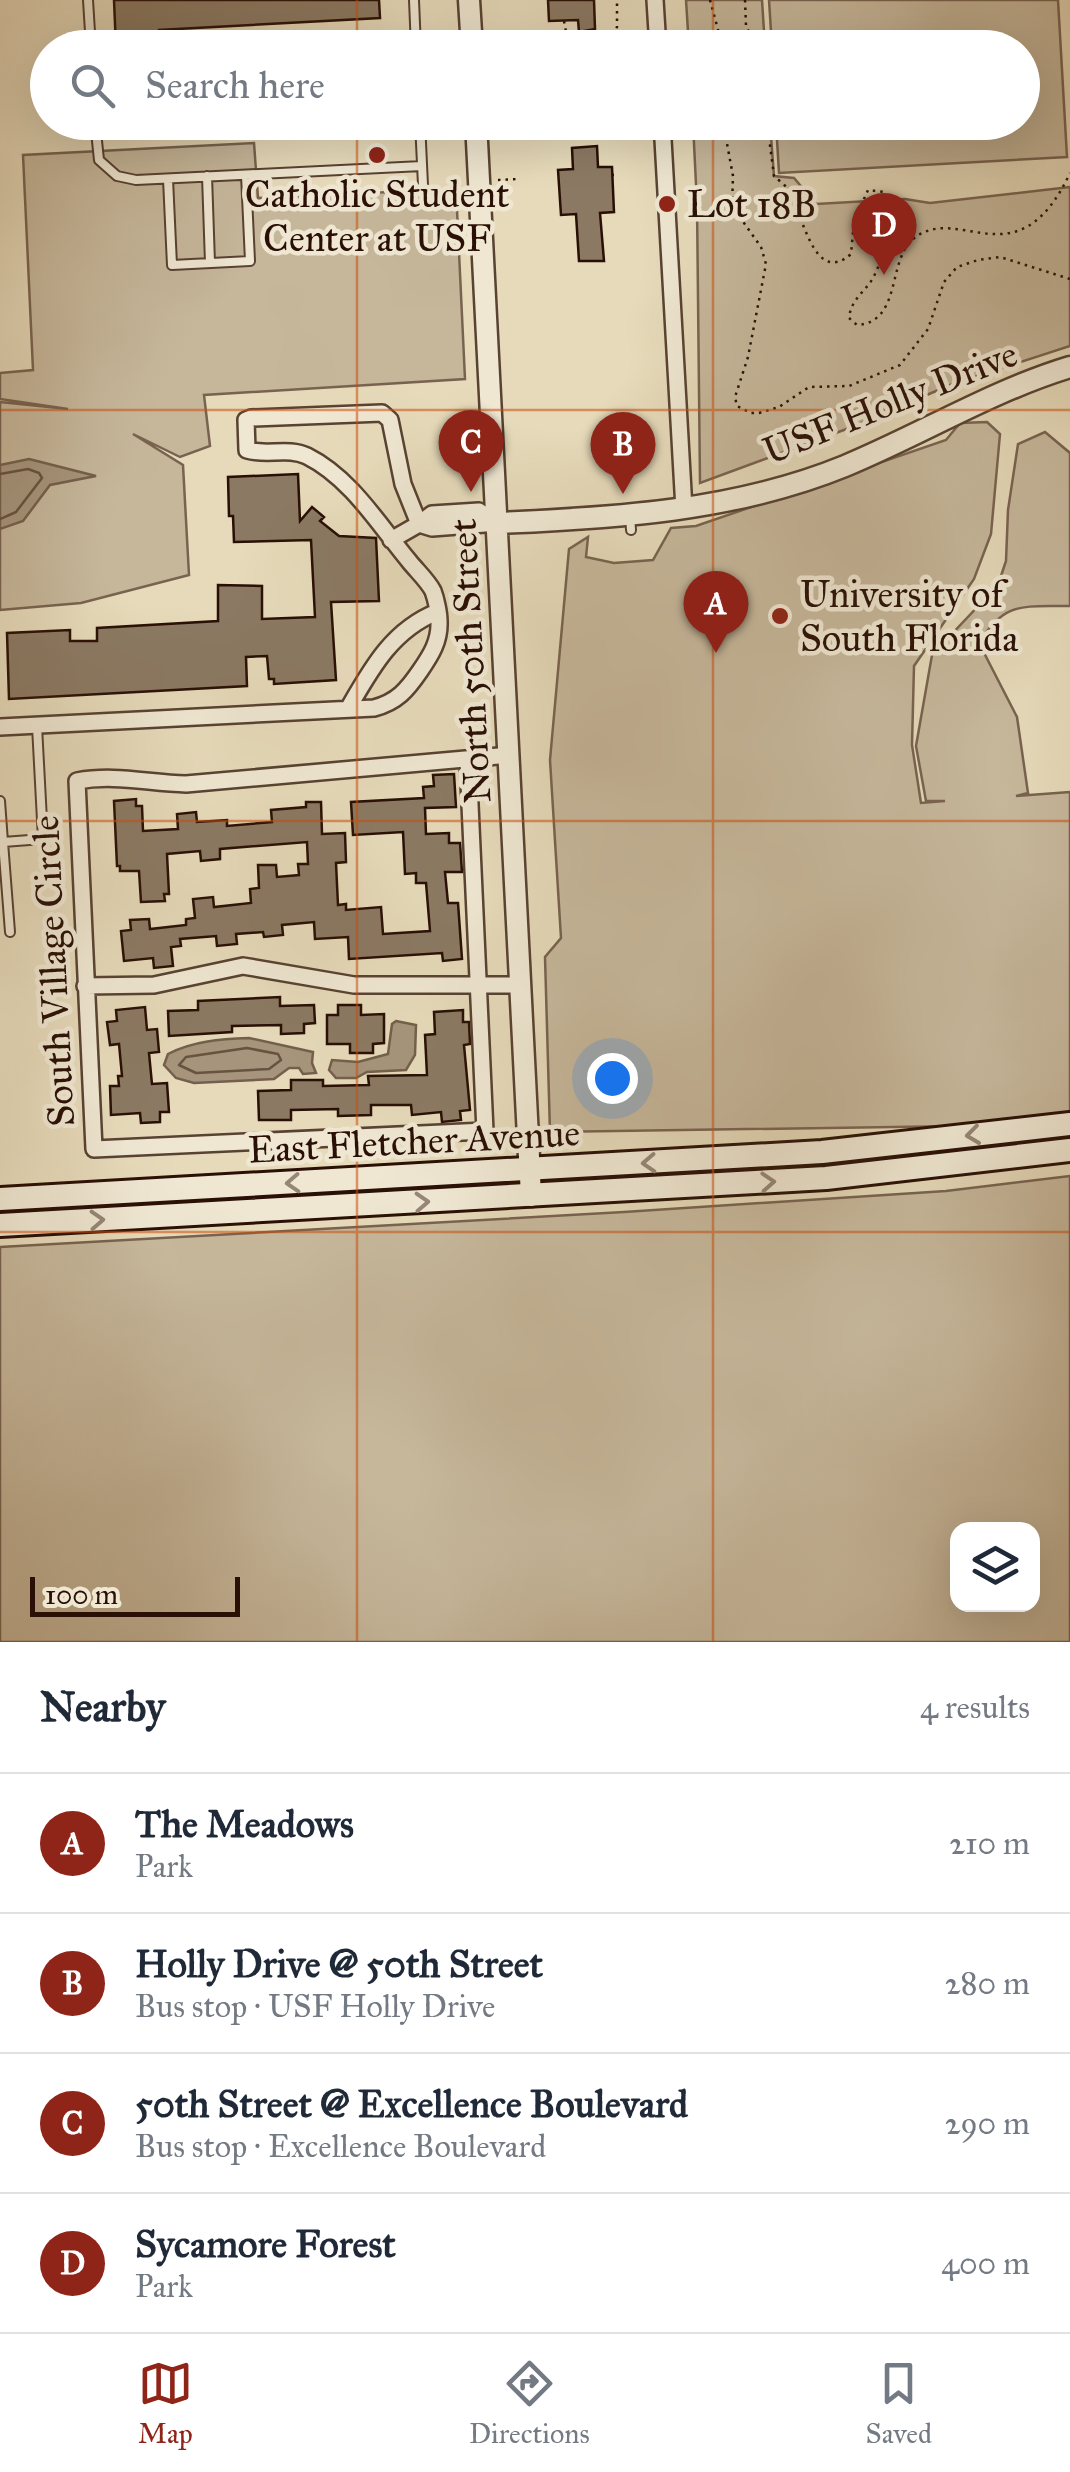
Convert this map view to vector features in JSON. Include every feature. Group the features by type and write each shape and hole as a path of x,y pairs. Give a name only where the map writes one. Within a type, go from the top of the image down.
{"main road":[{"name":"East Fletcher Avenue","path":"0,1199 822,1152 1070,1124"},
{"name":"East Fletcher Avenue","path":"0,1225 826,1178 1070,1150"}],"street":[{"path":"469,0 471,30"},
{"path":"654,0 656,30"},
{"name":"North 50th Street","path":"477,140 531,1196"},
{"path":"663,140 684,509"},
{"name":"USF Holly Drive","path":"498,523 630,523 740,498 843,466 965,409 1070,367"},
{"path":"0,728 348,709 388,704 406,693 435,648 439,622 432,589 356,496 306,456 247,450 246,420 382,412 390,420 404,484 419,524"},
{"path":"391,540 432,514 480,512 498,523"},
{"path":"348,709 373,665 396,638 416,620 437,612"},
{"name":"South Village Circle","path":"468,761 485,1132 94,1149 77,781 108,775 141,782 186,784 510,755"},
{"path":"85,986 154,984 243,966 354,985 521,985"}],"lane":[{"path":"88,0 90,30"},
{"path":"414,0 415,30"},
{"path":"97,140 99,160 106,168 116,176 136,180 422,166"},
{"path":"421,140 423,184"},
{"path":"168,178 172,264 210,263 250,261 246,175"},
{"path":"207,176 210,263"},
{"path":"3,842 43,839 37,726"},
{"path":"0,801 10,932"}],"path":[{"path":"615,30 617,0"},
{"path":"710,0 718,30"},
{"path":"745,0 748,30"},
{"path":"564,21 566,30"},
{"path":"726,140 733,176 732,206 761,247 766,264 748,357 735,398 737,406 751,413 779,406 810,388 823,384 849,386 900,365 928,329 944,282 957,267 1000,257 1070,280"},
{"path":"769,140 774,176 786,187 816,254 830,264 841,263 851,254 854,222 868,190 884,192 891,200 884,244 872,280 850,307 849,318 857,325 875,319 887,305 902,250 917,235 938,230 1004,236 1043,216 1070,173"},
{"path":"497,180 518,179"}],"shaded area":[{"path":"686,0 762,0 764,30 688,30"},
{"path":"769,0 1058,0 1067,157 779,173 777,140 1040,140 1040,30 771,30"},
{"path":"694,140 771,140 774,176 794,178 816,204 905,199 930,203 1070,187 1070,346 950,385 852,427 700,483"},
{"path":"254,143 258,198 456,189 465,379 204,395 210,446 180,457 133,434 183,465 189,575 81,603 0,610 0,402 68,409 0,399 0,373 33,370 23,155"},
{"path":"987,422 1000,434 991,534 974,579 914,666 912,745 921,803 945,801 926,801 916,746 932,655 998,585 1006,561 1008,510 1018,444 1045,432 1070,453 1070,606 1028,607 1007,613 979,643 1017,717 1028,793 1016,796 1070,792 1070,1118 959,1126 550,1132 545,957 561,938 550,760 569,549 588,537 586,557 614,563 653,560 671,528 696,526 946,440 960,423"},
{"path":"1070,1176 1070,1642 0,1642 0,1247 946,1191"}],"water":[{"path":"29,459 96,476 50,485 23,521 0,529 0,465"},
{"path":"396,1021 416,1025 415,1055 406,1070 336,1078 329,1070 332,1060 358,1062 388,1054 392,1024"},
{"path":"249,1038 313,1052 316,1073 303,1074 299,1068 289,1068 274,1079 194,1083 176,1078 164,1065 168,1054 187,1046"}],"building":[{"path":"114,0 379,0 380,18 115,30"},
{"path":"548,0 594,0 595,29 579,30 578,20 549,21"},
{"path":"597,146 598,167 612,167 614,212 600,213 604,261 579,261 576,214 561,215 558,170 573,169 572,148"},
{"path":"298,474 300,521 312,507 324,517 320,521 339,536 376,538 379,601 331,602 336,680 274,684 274,679 269,679 267,656 246,657 247,686 9,699 7,633 70,630 70,641 97,641 97,628 218,621 218,585 262,586 262,619 315,617 311,540 234,542 233,516 229,516 228,477"},
{"path":"454,774 456,807 425,808 426,834 449,833 449,843 460,843 462,872 445,872 448,903 458,903 462,959 443,961 442,953 349,959 348,937 315,939 314,922 282,925 283,935 236,934 237,944 217,946 216,936 180,939 181,946 171,947 173,966 154,968 153,958 124,961 121,931 131,930 130,920 149,919 150,929 186,925 186,919 195,918 193,899 213,897 214,907 251,903 250,889 259,888 258,865 276,865 277,877 299,875 298,864 308,864 307,842 220,849 220,859 201,861 200,851 167,854 169,894 164,894 165,901 141,902 139,871 120,871 117,866 114,801 136,799 136,806 142,806 143,831 178,829 177,814 196,812 197,822 227,820 227,826 272,822 271,810 321,802 322,834 345,833 346,862 336,863 338,905 346,904 346,910 381,907 383,934 430,931 426,883 416,883 416,873 405,874 403,832 353,835 351,802 424,798 423,787 434,786 433,775"},
{"path":"280,997 280,1006 314,1005 315,1023 304,1024 304,1033 281,1034 281,1025 232,1026 232,1032 169,1036 168,1011 198,1010 198,1001"},
{"path":"338,1005 361,1005 361,1015 384,1014 384,1043 373,1044 373,1053 350,1053 350,1044 327,1044 327,1015 338,1015"},
{"path":"145,1007 147,1030 157,1029 159,1052 149,1053 152,1084 167,1083 169,1112 160,1112 160,1122 141,1123 140,1113 111,1115 110,1086 119,1086 118,1076 122,1076 119,1044 110,1045 107,1022 117,1021 116,1010"},
{"path":"463,1010 463,1022 469,1022 470,1044 464,1045 470,1110 460,1111 461,1120 442,1122 441,1112 412,1115 411,1105 371,1105 371,1115 338,1116 338,1109 291,1110 291,1120 259,1120 258,1091 291,1090 291,1080 323,1080 323,1086 369,1085 368,1076 427,1075 425,1035 435,1034 434,1012"}],"place":[{"name":"Catholic Student Center at USF","path":"377,155"},
{"name":"Lot 18B","path":"667,204"},
{"name":"Sycamore Forest","path":"884,275"},
{"name":"50th Street @ Excellence Boulevard","path":"471,492"},
{"name":"Holly Drive @ 50th Street","path":"623,494"},
{"name":"University of South Florida","path":"780,616"},
{"name":"The Meadows","path":"716,653"}]}
